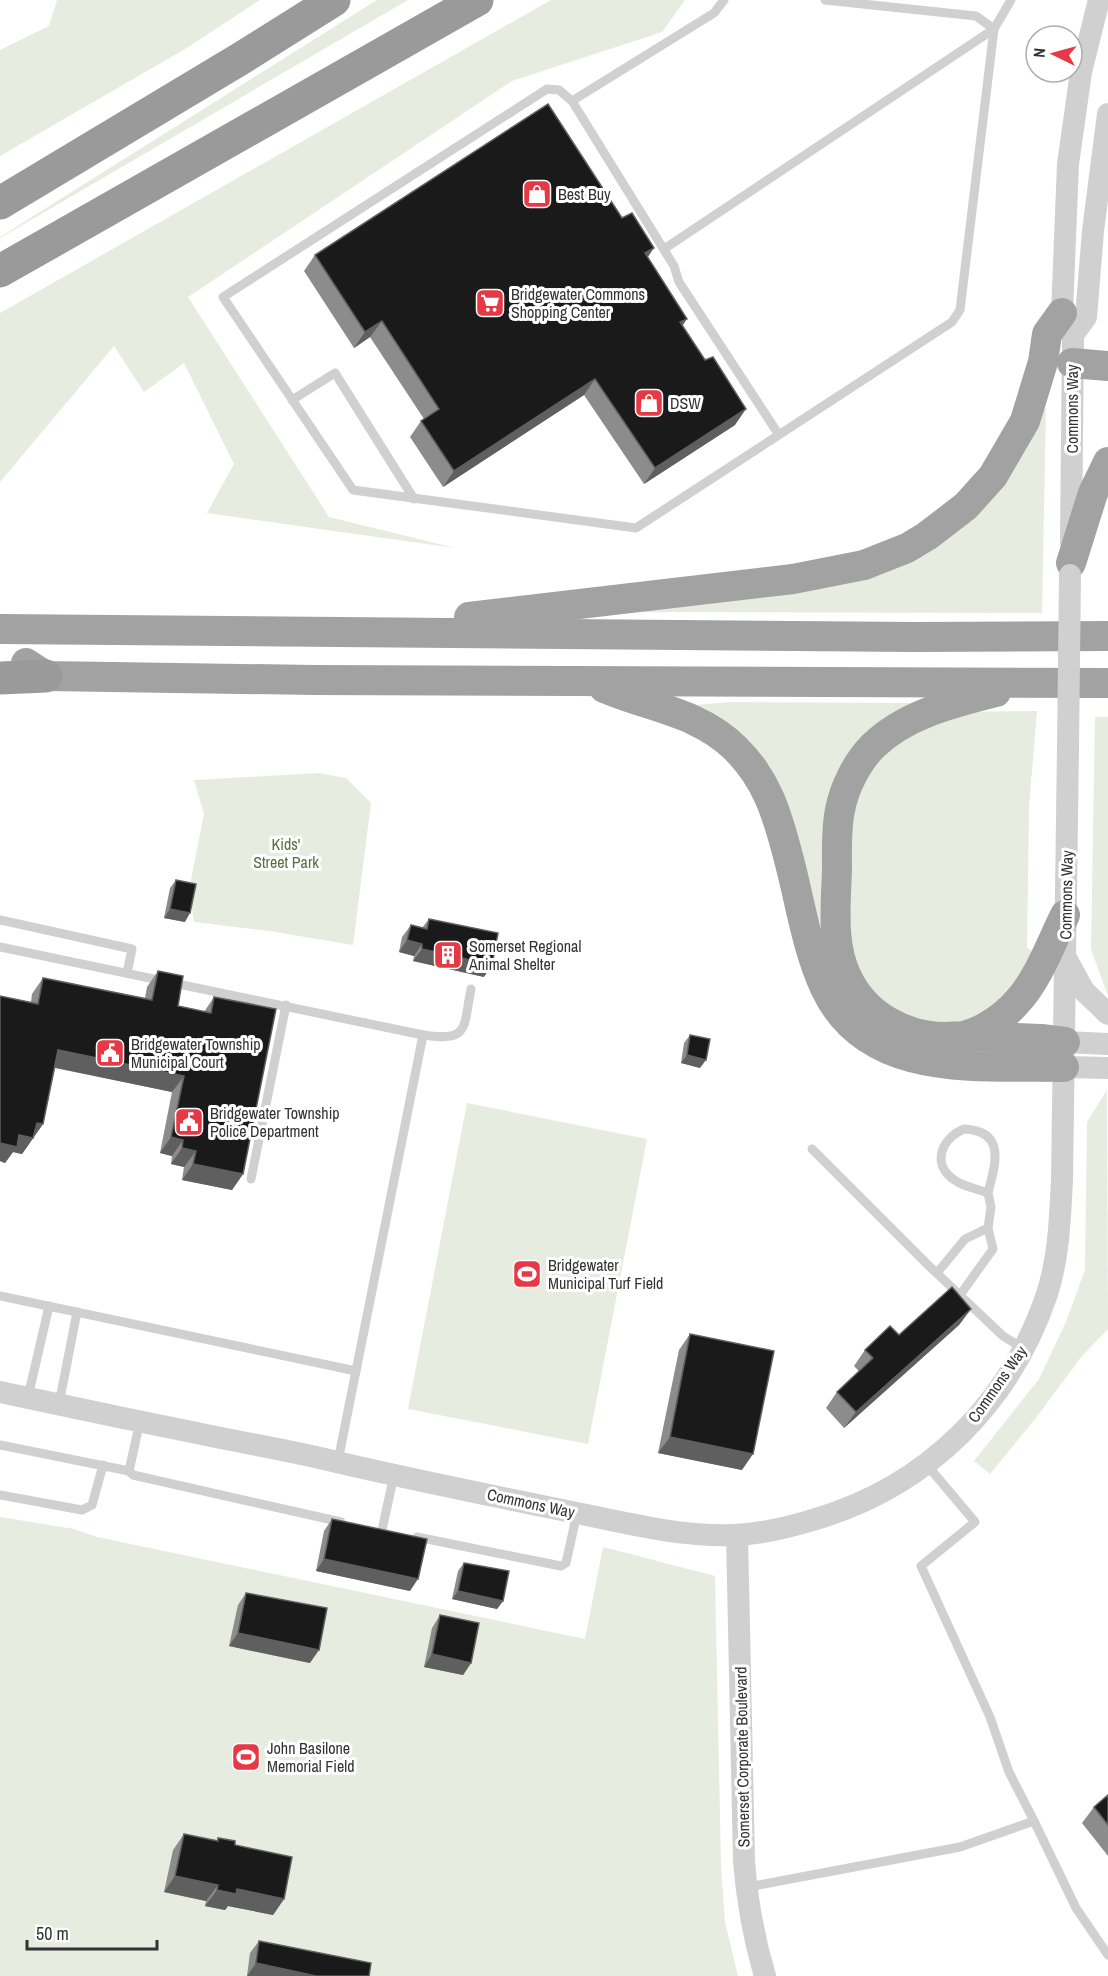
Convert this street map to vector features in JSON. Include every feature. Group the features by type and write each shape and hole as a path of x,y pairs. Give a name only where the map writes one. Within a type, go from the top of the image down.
{"highway":[{"path":"0,203 240,60 334,0"},
{"path":"0,271 477,0"},
{"path":"347,632 793,579 838,572 888,557 927,536 966,506 993,476 1025,421 1040,370 1047,334 1069,337 1108,366"},
{"path":"1071,569 1093,493 1108,462"},
{"path":"0,629 902,637 1108,636"},
{"path":"0,662 28,663 46,676"},
{"path":"0,678 46,676 314,680 1108,683"},
{"path":"588,681 630,699 676,712 709,728 734,747 756,771 770,798 782,832 813,953 825,989 846,1019 858,1031 875,1044 893,1052 930,1062 973,1065 1065,1054"},
{"path":"1036,683 943,706 903,723 879,741 864,757 847,786 840,810 837,836 837,940 840,958 847,977 858,994 882,1018 899,1027 934,1037 1041,1039 1065,1054"},
{"path":"963,1036 991,1024 1017,1003 1027,990 1065,915"}],"street":[{"name":"Commons Way","path":"0,1392 577,1513 685,1533 737,1535 795,1526 869,1499 927,1465 958,1438 982,1410 1024,1349 1047,1294 1058,1241 1065,1054 1071,569 1068,164 1081,72 1099,0"},
{"name":"Commons Way","path":"1069,337 1086,317 1108,114"},
{"path":"1065,954 1084,991 1108,1014"},
{"path":"1065,1054 1108,1044"},
{"path":"1065,1054 1108,1068"},
{"name":"Somerset Corporate Boulevard","path":"737,1535 746,1887 765,1976"}],"lane":[{"path":"573,101 714,13 724,0"},
{"path":"825,0 976,16 994,30"},
{"path":"779,435 679,282 674,266 573,101 559,90 547,89 223,297 353,490 636,528 779,435 957,317 960,310 994,30 1011,0"},
{"path":"664,249 994,30"},
{"path":"292,400 335,373 414,499"},
{"path":"0,920 132,949 127,973"},
{"path":"0,947 423,1035 447,1038 456,1036 462,1030 471,988"},
{"path":"251,1179 286,1005"},
{"path":"338,1462 423,1035"},
{"path":"960,1295 993,1250 988,1228 990,1207 988,1193 996,1154 993,1143 986,1135 975,1130 964,1130 953,1134 945,1142 941,1152 942,1164 948,1175 957,1182 988,1193"},
{"path":"812,1149 960,1295 1004,1336 1024,1349"},
{"path":"938,1273 965,1239 988,1228"},
{"path":"0,1296 356,1371"},
{"path":"28,1398 49,1306"},
{"path":"58,1404 77,1312"},
{"path":"129,1471 140,1421"},
{"path":"0,1445 103,1465 129,1471 133,1475 348,1523"},
{"path":"0,1495 82,1510 92,1505 103,1465"},
{"path":"927,1465 975,1522 921,1566 990,1717 1010,1772 1076,1908 1108,1955"},
{"path":"382,1530 394,1475"},
{"path":"405,1535 555,1567 566,1563 577,1513"},
{"path":"371,1528 394,1533"},
{"path":"746,1887 960,1847 1034,1821"}],"green space":[{"path":"57,0 260,0 185,49 0,156 0,50 49,26"},
{"path":"377,0 408,0 0,238 0,237"},
{"path":"551,0 685,0 662,32 512,81 188,297 329,517 455,548 207,513 234,464 184,363 144,392 114,346 0,482 0,313"},
{"path":"1046,407 1042,613 615,612 838,584 978,506"},
{"path":"731,702 925,703 855,753 824,967 789,812 696,705"},
{"path":"1037,711 1029,806 1027,948 1035,952 1019,986 963,1027 915,1024 866,989 848,951 848,810 868,771 898,735 951,712"},
{"path":"1095,717 1108,717 1108,996 1091,949"},
{"name":"Kids' Street Park","path":"319,773 346,778 371,803 353,945 269,931 194,922 189,890 204,814 194,780"},
{"path":"1107,1090 1108,1329 1082,1356 990,1474 974,1461 1039,1379 1066,1322 1085,1270 1087,1122"},
{"name":"Bridgewater Municipal Turf Field","path":"467,1103 647,1139 588,1444 408,1409"},
{"path":"0,1517 74,1529 97,1537 585,1639 603,1547 715,1576 721,1866 725,1922 738,1976 0,1976"}],"building":[{"name":"Bridgewater Commons Shopping Center","path":"548,104 622,218 632,213 654,248 645,253 687,319 680,322 705,360 713,357 746,409 655,468 595,379 454,471 421,421 439,409 382,321 365,332 315,255"},
{"path":"176,880 196,884 190,913 170,909"},
{"path":"429,919 498,933 492,965 422,949 422,944 407,940 411,925 427,929"},
{"path":"158,971 183,976 178,1006 211,1013 214,997 276,1009 243,1174 193,1164 196,1151 182,1148 183,1140 171,1137 184,1076 58,1050 43,1124 37,1123 33,1138 19,1135 17,1147 0,1143 0,996 38,1004 43,978 152,1000"},
{"path":"690,1035 710,1039 706,1060 687,1055"},
{"path":"952,1287 971,1309 856,1412 837,1392 873,1358 865,1350 890,1326 899,1335"},
{"path":"690,1334 774,1351 753,1454 670,1437"},
{"path":"332,1519 427,1539 418,1579 324,1559"},
{"path":"464,1563 509,1571 503,1601 458,1591"},
{"path":"246,1593 327,1608 319,1650 238,1633"},
{"path":"440,1615 479,1623 471,1663 432,1654"},
{"path":"1108,1795 1108,1825 1094,1807"},
{"path":"184,1834 218,1841 218,1838 235,1841 235,1845 292,1857 284,1899 237,1889 236,1894 217,1890 218,1885 175,1876"},
{"path":"259,1941 371,1963 369,1976 316,1976 256,1963"}],"place":[{"name":"Best Buy","path":"537,194"},
{"name":"Bridgewater Commons Shopping Center","path":"490,303"},
{"name":"DSW","path":"649,403"},
{"name":"Somerset Regional Animal Shelter","path":"448,955"},
{"name":"Bridgewater Township Municipal Court","path":"110,1053"},
{"name":"Bridgewater Township Police Department","path":"189,1122"},
{"name":"Bridgewater Municipal Turf Field","path":"527,1274"},
{"name":"John Basilone Memorial Field","path":"246,1757"}]}
